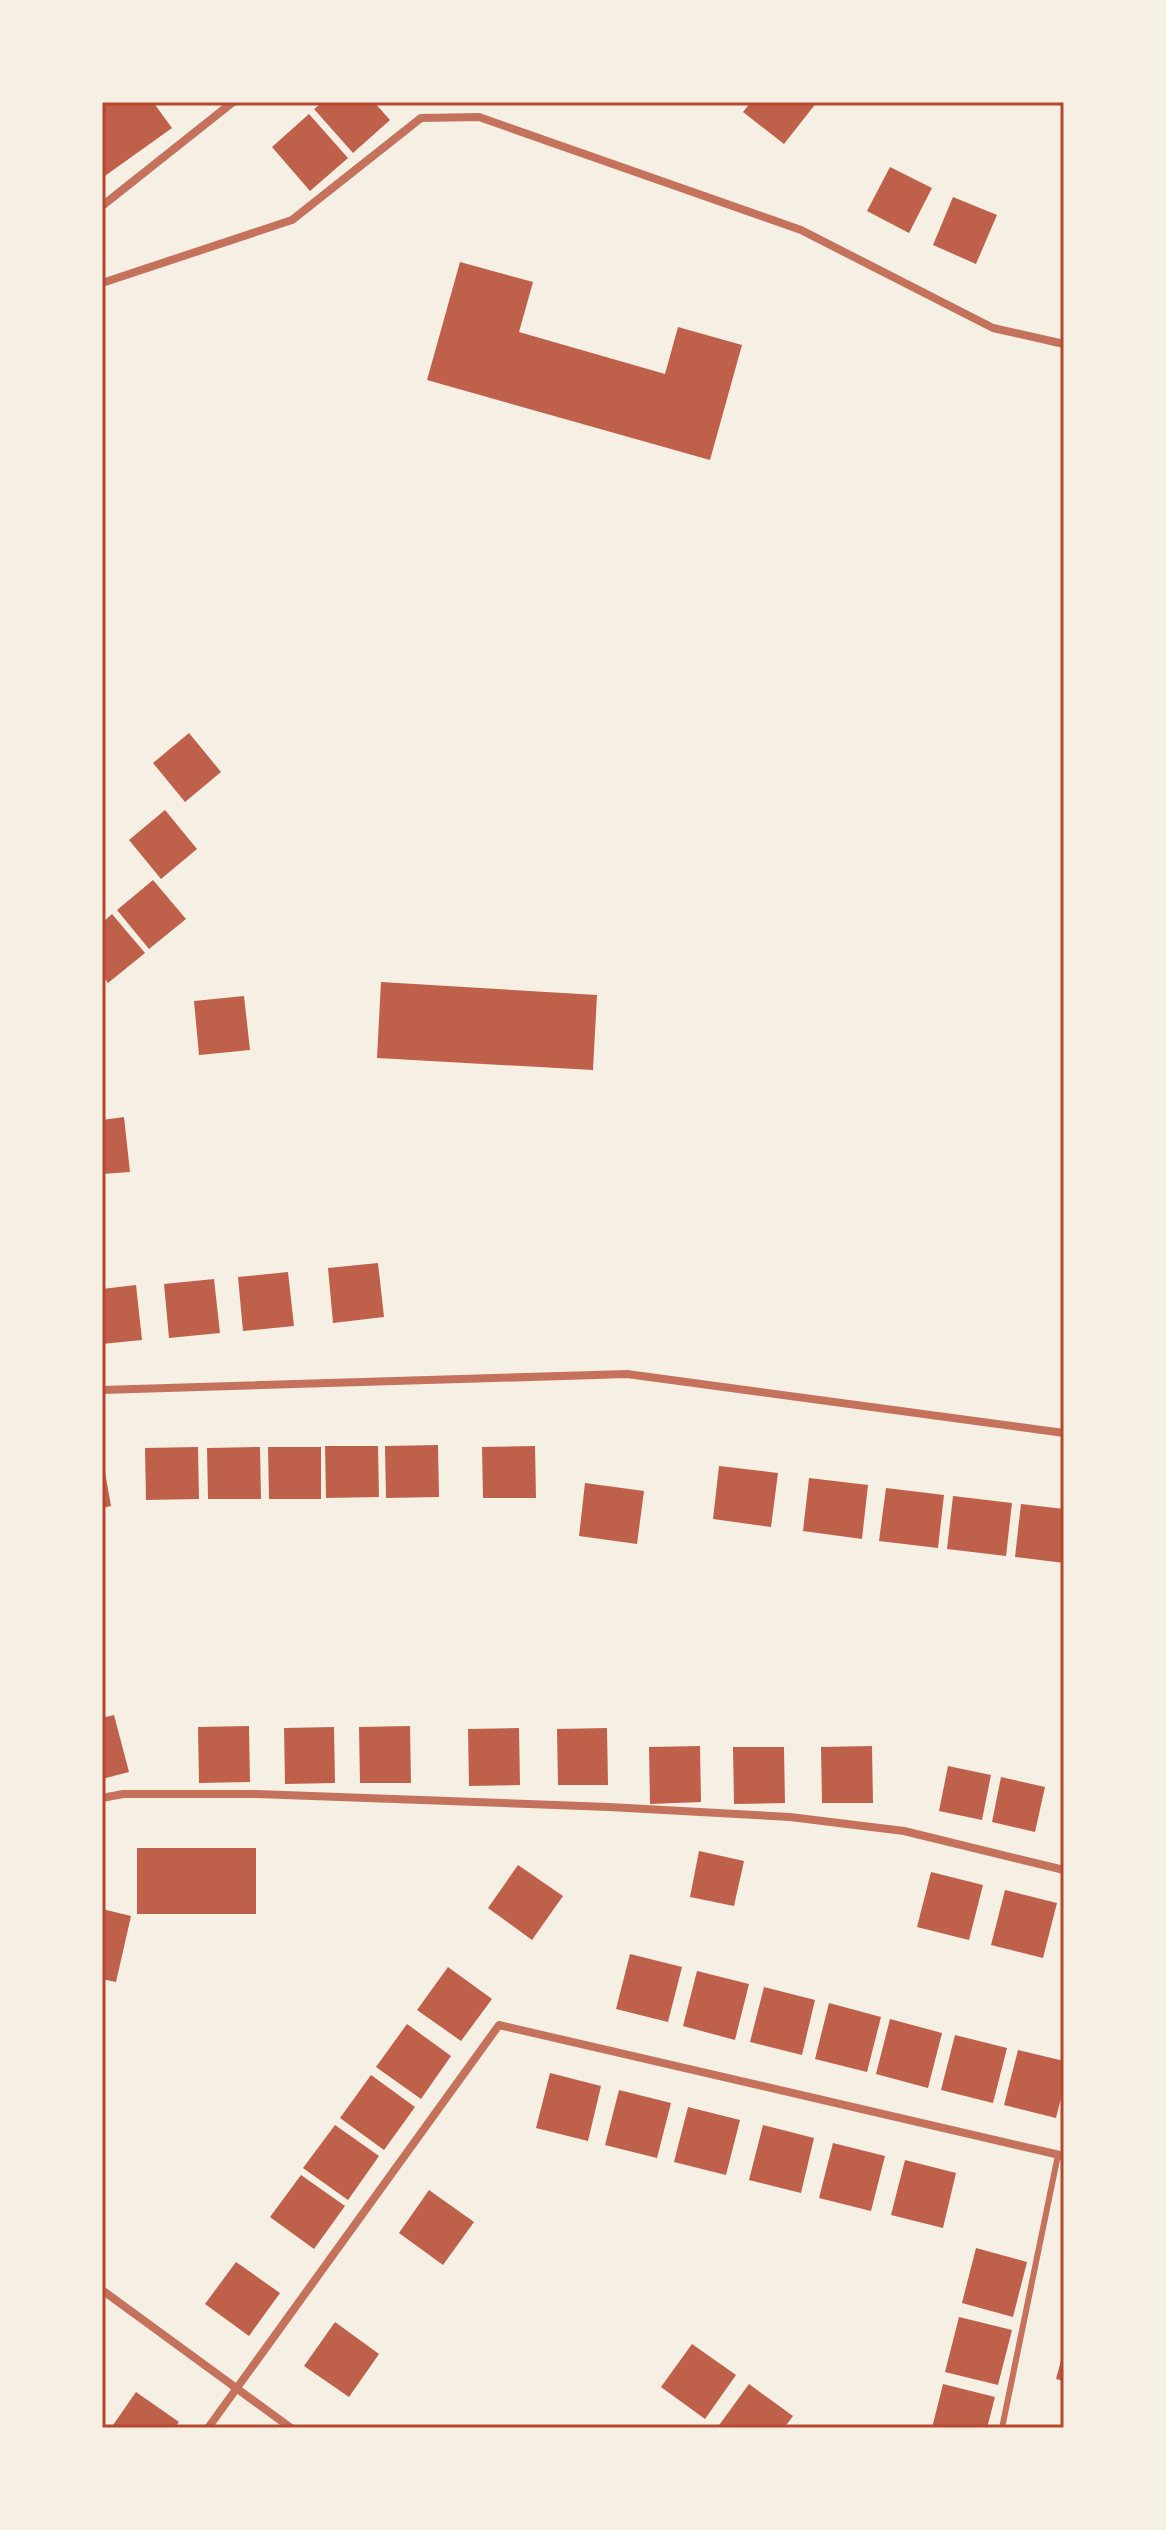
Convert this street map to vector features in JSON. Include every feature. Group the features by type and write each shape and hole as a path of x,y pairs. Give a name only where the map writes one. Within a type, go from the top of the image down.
{"street":[{"path":"102,206 233,102"},
{"path":"102,283 292,220 421,118 479,117 801,230 993,328 1064,344"},
{"path":"102,1390 627,1374 1064,1433"},
{"path":"102,1798 123,1794 273,1795 790,1817 904,1831 1064,1870"},
{"path":"208,2428 499,2025 1061,2155"},
{"path":"102,2290 291,2428"}],"lane":[{"path":"1002,2428 1061,2155"}],"building":[{"path":"102,102 153,102 172,128 102,178"},
{"path":"323,102 374,102 390,120 353,153 314,109"},
{"path":"751,102 817,102 784,144 743,112"},
{"path":"309,114 348,158 310,191 272,147"},
{"path":"890,167 932,188 909,233 867,211"},
{"path":"953,197 997,215 976,264 933,245"},
{"path":"460,262 533,282 519,332 665,374 678,327 742,345 710,460 427,380"},
{"path":"189,733 221,772 185,802 153,763"},
{"path":"165,810 197,849 161,879 129,840"},
{"path":"153,880 186,919 149,949 117,910"},
{"path":"112,914 145,953 108,983 102,975 102,923"},
{"path":"381,982 597,995 593,1070 377,1058"},
{"path":"244,996 250,1050 199,1055 194,1001"},
{"path":"124,1117 130,1172 102,1174 102,1120"},
{"path":"378,1263 384,1317 333,1323 328,1268"},
{"path":"288,1272 294,1326 243,1331 238,1277"},
{"path":"214,1279 220,1333 169,1338 164,1284"},
{"path":"136,1285 142,1340 102,1344 102,1289"},
{"path":"438,1445 439,1497 386,1498 385,1446"},
{"path":"325,1446 378,1446 379,1497 326,1498"},
{"path":"535,1446 536,1498 483,1498 482,1447"},
{"path":"198,1447 199,1499 146,1500 145,1448"},
{"path":"260,1447 261,1499 208,1499 207,1448"},
{"path":"268,1447 321,1447 321,1499 269,1499"},
{"path":"102,1455 111,1506 102,1508"},
{"path":"719,1466 778,1473 771,1527 713,1519"},
{"path":"809,1478 868,1485 862,1539 803,1531"},
{"path":"585,1483 644,1491 637,1544 579,1536"},
{"path":"886,1488 944,1495 938,1548 879,1541"},
{"path":"953,1496 1012,1503 1006,1556 947,1549"},
{"path":"1021,1504 1064,1509 1064,1563 1015,1557"},
{"path":"114,1715 129,1772 102,1779 102,1718"},
{"path":"249,1726 250,1782 199,1783 198,1727"},
{"path":"410,1726 411,1783 360,1783 359,1727"},
{"path":"334,1727 335,1783 285,1784 284,1728"},
{"path":"519,1728 520,1785 469,1786 468,1729"},
{"path":"607,1728 608,1785 558,1785 557,1729"},
{"path":"700,1746 701,1802 650,1804 649,1747"},
{"path":"872,1746 873,1803 822,1803 821,1747"},
{"path":"733,1747 784,1747 785,1803 734,1804"},
{"path":"948,1766 991,1775 982,1820 939,1811"},
{"path":"1001,1777 1045,1787 1035,1832 992,1822"},
{"path":"137,1848 256,1848 256,1914 137,1914"},
{"path":"699,1851 744,1861 734,1906 690,1897"},
{"path":"518,1865 563,1896 532,1940 488,1908"},
{"path":"931,1872 983,1885 969,1940 917,1927"},
{"path":"1005,1890 1057,1903 1043,1958 991,1945"},
{"path":"102,1909 131,1916 116,1982 102,1979"},
{"path":"630,1954 682,1967 668,2022 616,2009"},
{"path":"448,1967 492,1999 461,2041 417,2010"},
{"path":"697,1971 749,1984 735,2040 683,2026"},
{"path":"764,1987 815,2000 802,2055 750,2042"},
{"path":"829,2003 881,2017 867,2072 815,2059"},
{"path":"890,2019 942,2033 928,2088 876,2074"},
{"path":"407,2024 451,2056 421,2099 376,2067"},
{"path":"955,2035 1007,2048 993,2103 941,2090"},
{"path":"1018,2050 1064,2061 1064,2086 1056,2118 1004,2105"},
{"path":"550,2073 601,2086 588,2141 536,2128"},
{"path":"371,2075 415,2107 384,2150 340,2118"},
{"path":"619,2090 671,2103 657,2158 605,2145"},
{"path":"688,2107 740,2120 726,2175 674,2162"},
{"path":"335,2125 379,2156 348,2200 303,2168"},
{"path":"763,2125 814,2138 801,2193 749,2180"},
{"path":"833,2143 885,2156 871,2211 819,2198"},
{"path":"905,2160 956,2173 943,2228 891,2215"},
{"path":"301,2175 345,2206 314,2249 270,2217"},
{"path":"429,2190 474,2222 443,2265 399,2233"},
{"path":"976,2248 1027,2262 1013,2317 962,2303"},
{"path":"236,2262 280,2293 249,2336 205,2304"},
{"path":"959,2317 1012,2330 998,2385 945,2372"},
{"path":"335,2322 379,2354 349,2397 304,2366"},
{"path":"692,2344 736,2375 705,2419 661,2387"},
{"path":"1064,2353 1064,2381 1056,2379"},
{"path":"749,2384 793,2416 784,2428 717,2428"},
{"path":"943,2384 995,2397 987,2428 932,2428"},
{"path":"136,2392 179,2422 174,2428 111,2428"}]}
